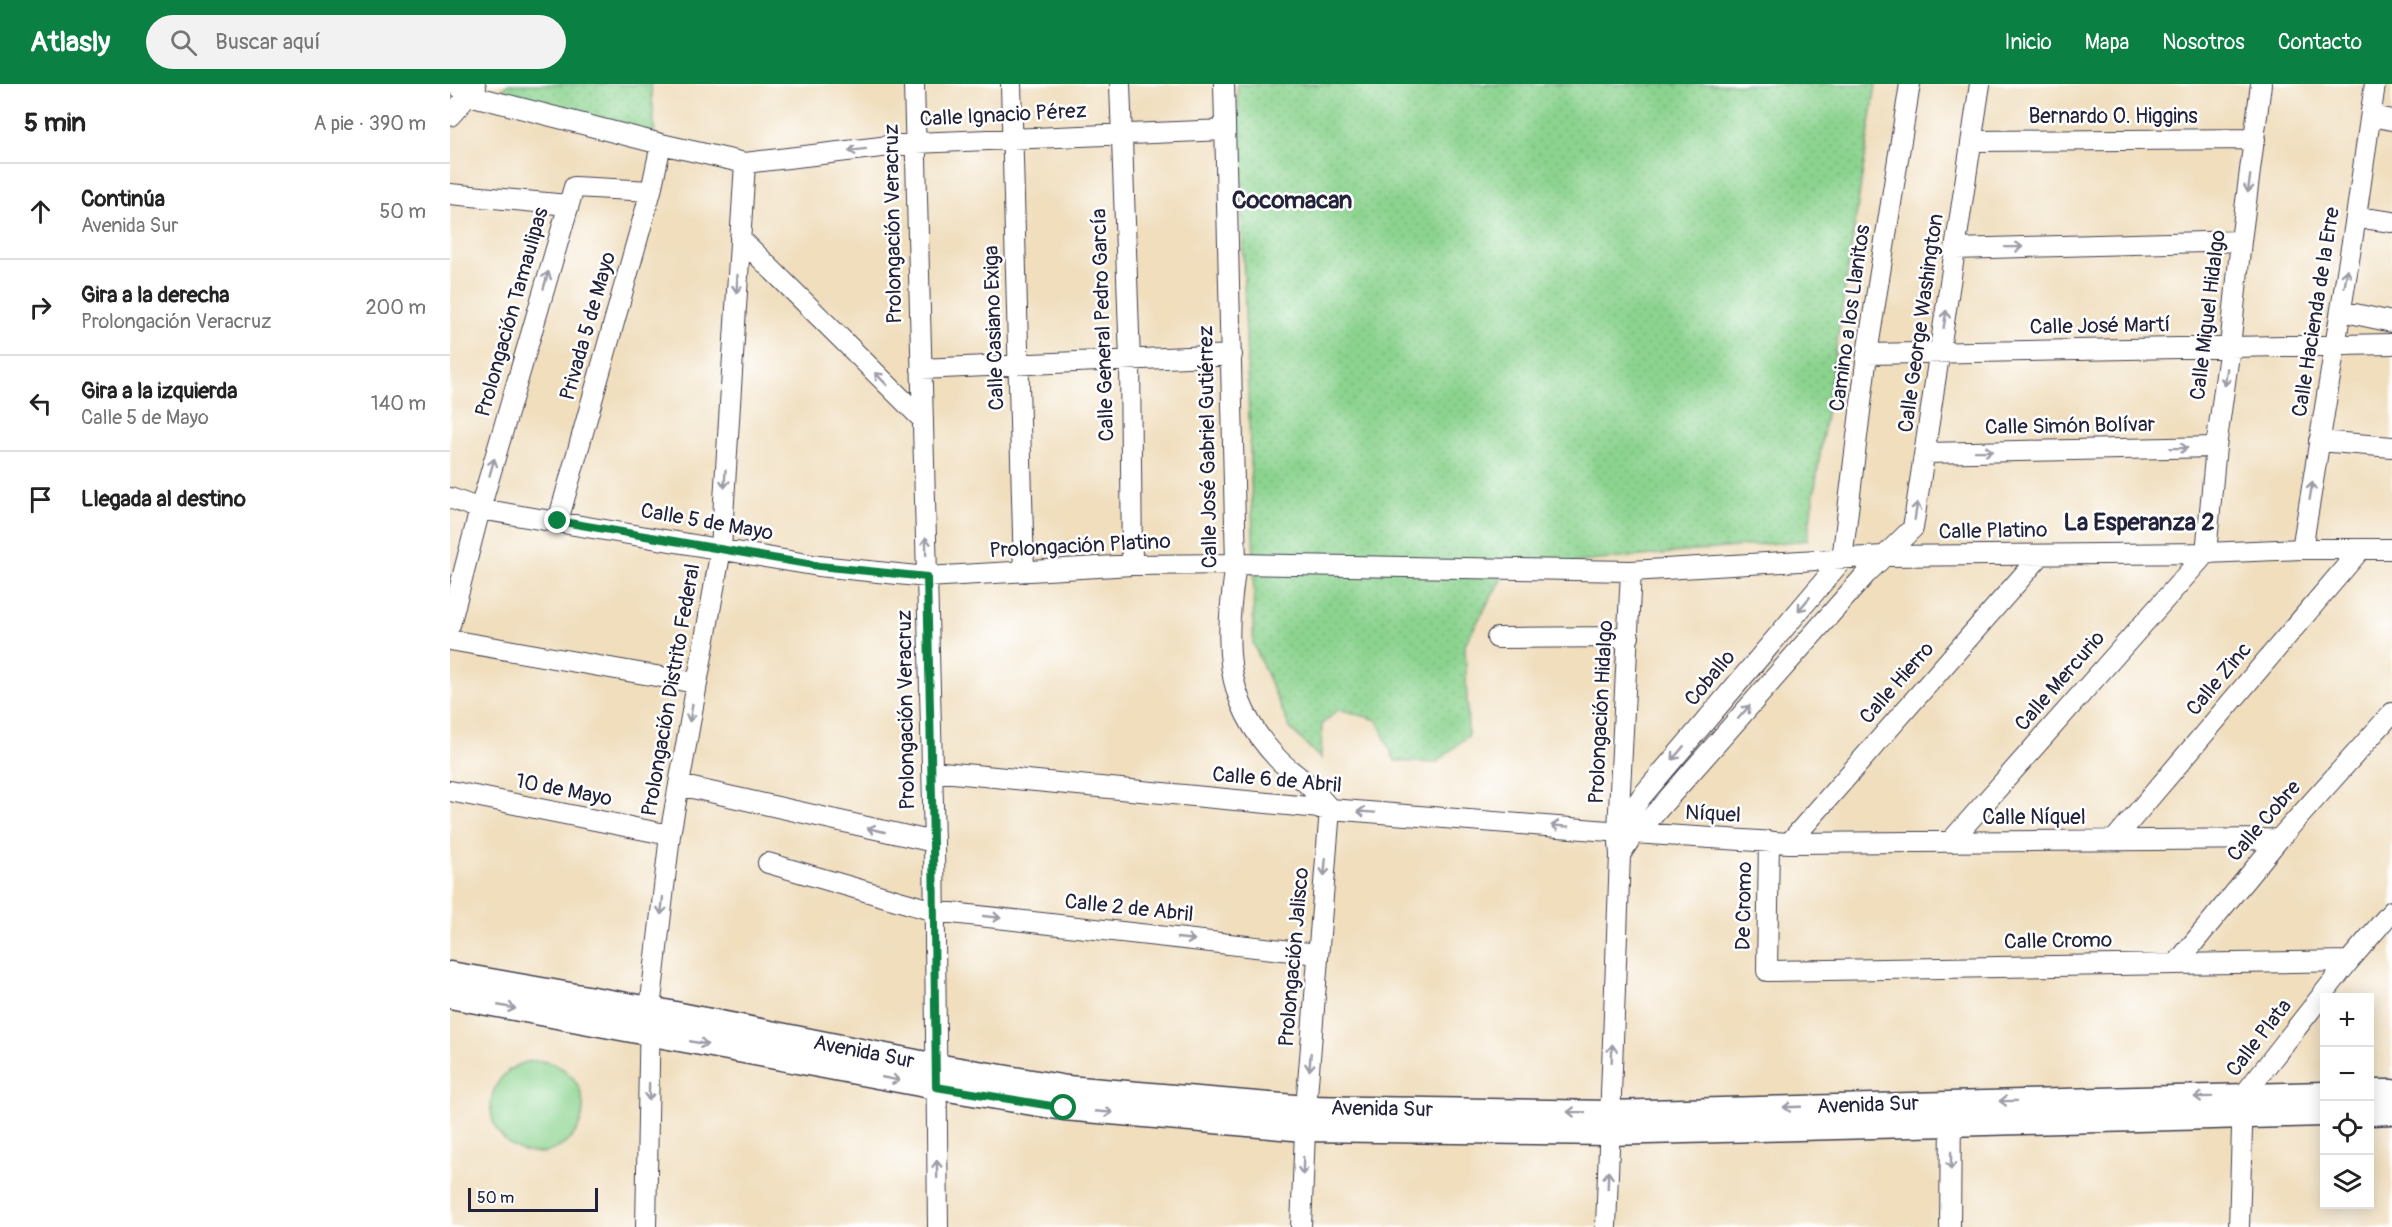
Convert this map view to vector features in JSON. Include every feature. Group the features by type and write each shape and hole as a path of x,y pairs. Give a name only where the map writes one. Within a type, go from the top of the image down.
{"main road":[{"name":"Avenida Sur","path":"450,974 650,1009 1064,1108 1305,1118 1609,1123 2243,1106 2320,1114"},
{"name":"Avenida Sur","path":"450,996 650,1034 936,1076"},
{"path":"2374,1092 2392,1092"},
{"name":"Avenida Sur","path":"2243,1106 2320,1095"},
{"path":"2374,1113 2392,1112"}],"street":[{"name":"Prolongación Veracruz","path":"914,84 932,771 938,1227"},
{"name":"Calle Casiano Exiga","path":"1011,84 1024,572"},
{"name":"Calle General Pedro García","path":"1120,84 1130,360 1132,566"},
{"name":"Calle José Gabriel Gutiérrez","path":"1224,84 1236,564 1228,618 1230,664 1240,704 1258,735 1278,759 1308,784 1330,809"},
{"name":"Camino a los Llanitos","path":"1842,560 1867,354 1910,84"},
{"name":"Calle George Washington","path":"1626,832 1649,820 1866,574 1913,528 1980,84"},
{"name":"Calle Miguel Hidalgo","path":"2205,553 2216,447 2262,84"},
{"name":"Calle Hacienda de la Erre","path":"2302,549 2356,217 2375,84"},
{"name":"Calle Ignacio Pérez","path":"467,88 661,144 745,163 915,143 1225,130"},
{"path":"450,116 467,88"},
{"path":"2371,116 2392,120"},
{"name":"Bernardo O. Higgins","path":"1972,141 2255,139"},
{"name":"Privada 5 de Mayo","path":"558,521 651,191 661,144"},
{"name":"Prolongación Distrito Federal","path":"646,1227 650,1009 670,835 721,549 745,163"},
{"path":"450,194 571,196 651,191"},
{"name":"Prolongación Tamaulipas","path":"450,625 480,509 571,196"},
{"path":"2356,217 2392,222"},
{"path":"740,238 923,420"},
{"path":"1956,249 2241,242"},
{"path":"2341,311 2392,322"},
{"name":"Calle José Martí","path":"1867,354 2392,344"},
{"path":"921,369 1232,355"},
{"path":"2319,441 2392,447"},
{"name":"Calle Simón Bolívar","path":"1926,453 2216,447"},
{"name":"Calle 5 de Mayo","path":"450,498 480,509 819,566 927,577"},
{"name":"Calle Zinc","path":"2114,840 2361,549"},
{"name":"Calle Platino","path":"1631,571 1883,556 2392,549"},
{"name":"Calle Mercurio","path":"1951,841 2205,553"},
{"name":"Calle Hierro","path":"1789,843 2041,555"},
{"name":"Coballo","path":"1626,832 1642,795 1842,560"},
{"name":"Prolongación Platino","path":"927,577 1132,566 1236,564 1631,571"},
{"name":"Prolongación Hidalgo","path":"1606,1227 1620,855 1626,832 1622,784 1631,571"},
{"path":"1497,638 1629,637"},
{"path":"450,640 696,683"},
{"name":"Calle Cobre","path":"2177,963 2279,839 2392,713"},
{"name":"Calle 6 de Abril","path":"932,771 1330,809 1626,832"},
{"path":"1622,784 1642,795"},
{"path":"679,785 933,843"},
{"name":"10 de Mayo","path":"450,791 670,835"},
{"name":"Prolongación Jalisco","path":"1301,1227 1305,1118 1330,809"},
{"name":"Níquel","path":"1626,832 1789,843"},
{"name":"Calle Níquel","path":"1789,843 2279,839"},
{"name":"De Cromo","path":"1767,971 1769,841"},
{"name":"Calle 2 de Abril","path":"768,863 934,911 1318,954"},
{"name":"Calle Plata","path":"2243,1106 2349,961 2392,911"},
{"name":"Calle Cromo","path":"1767,971 2349,961"},
{"path":"2239,1227 2243,1106"},
{"path":"1950,1227 1951,1113"}],"green space":[{"path":"508,84 651,84 655,136 493,101"},
{"path":"1237,84 1876,84 1807,540 1507,569 1465,644 1468,736 1436,763 1395,761 1377,720 1339,709 1322,724 1321,759 1290,728 1253,643 1254,562"},
{"path":"537,1061 555,1065 569,1075 579,1089 583,1107 579,1125 569,1139 555,1149 537,1153 519,1149 505,1139 495,1125 491,1107 495,1089 505,1075 519,1065"}],"district":[{"name":"Cocomacan","path":"1292,200"},
{"name":"La Esperanza 2","path":"2139,522"}],"route":[{"path":"558,521 819,566 927,577 936,1087 1064,1108"}]}
